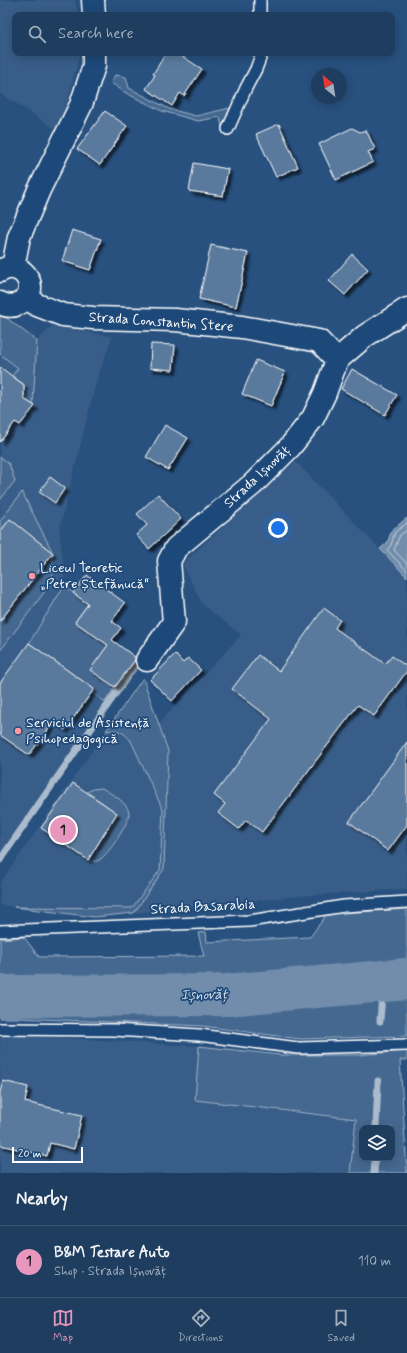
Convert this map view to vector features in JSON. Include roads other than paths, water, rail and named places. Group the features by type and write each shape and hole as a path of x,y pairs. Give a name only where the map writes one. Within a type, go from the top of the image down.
{"street":[{"path":"93,0 94,12"},
{"path":"0,303 10,306 17,305 23,302 30,291 30,285 25,273 7,269 36,196 81,105 94,66 94,56"},
{"name":"Strada Constantin Stere","path":"27,297 37,305 63,315 93,318 175,320 242,327 319,340 337,360"},
{"name":"Strada Ișnovăț","path":"147,660 174,622 169,562 176,548 253,484 290,447 313,418 325,393 337,360 365,336 407,309"}],"lane":[{"path":"260,0 260,12"},
{"path":"228,129 261,56"},
{"name":"Strada Basarabia","path":"0,931 249,921 344,906 407,902"},
{"path":"0,1029 114,1030 199,1035 298,1048 407,1045"}],"water":[{"path":"407,518 407,577 380,549 387,543 392,530"}],"waterway":[{"path":"0,860 141,657"},
{"name":"Ișnovăț","path":"0,996 226,995 407,979"},
{"path":"380,1021 383,981"},
{"path":"376,1125 378,1081"},
{"path":"374,1173 375,1161"}],"place":[{"name":"Liceul Teoretic „Petre Ștefănucă“","path":"32,576"},
{"name":"Serviciul de Asistență Psihopedagogică","path":"18,731"},
{"name":"B&M Testare Auto","path":"63,830"}]}
